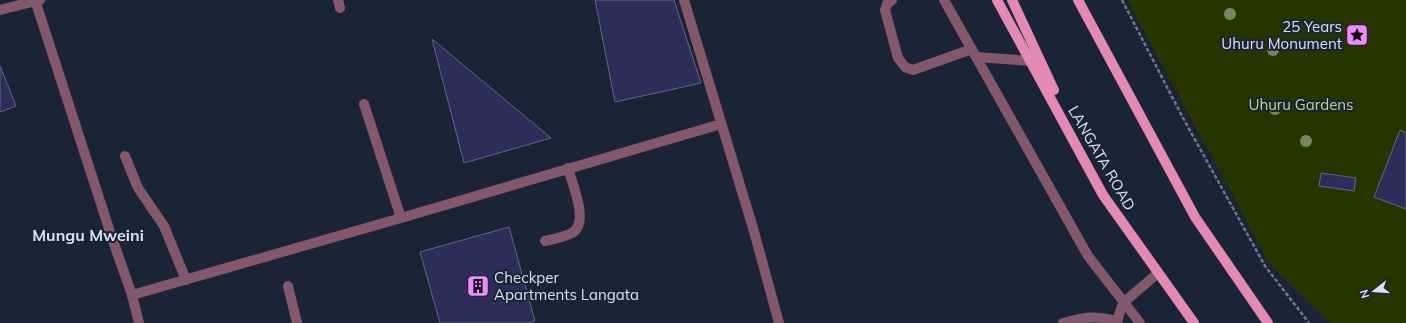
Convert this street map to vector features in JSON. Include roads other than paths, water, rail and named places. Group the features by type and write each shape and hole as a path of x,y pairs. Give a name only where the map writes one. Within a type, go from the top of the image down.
{"main road":[{"name":"LANGATA ROAD","path":"997,0 1103,195 1194,323"},
{"path":"1012,0 1103,195"},
{"path":"1078,0 1195,217 1268,323"}],"street":[{"path":"0,10 37,0 112,238 132,296 138,323"},
{"path":"684,0 720,124 753,228 779,323"},
{"path":"892,0 887,4 885,10 898,58 904,67 913,70 974,53 1030,61"},
{"path":"944,0 1088,256 1140,323"},
{"path":"364,104 402,218"},
{"path":"132,296 720,124"},
{"path":"125,156 138,188 164,226 186,280"},
{"path":"545,241 573,232 579,227 581,218 579,204 568,168"},
{"path":"1063,323 1087,317 1103,317 1117,322 1123,303 1158,274"},
{"path":"288,286 297,323"}],"place":[{"name":"25 Years Uhuru Monument","path":"1357,35"},
{"name":"Checkper Apartments Langata","path":"478,286"}],"district":[{"name":"Mungu Mweini","path":"88,235"}],"park label":[{"name":"Uhuru Gardens","path":"1301,104"}]}
